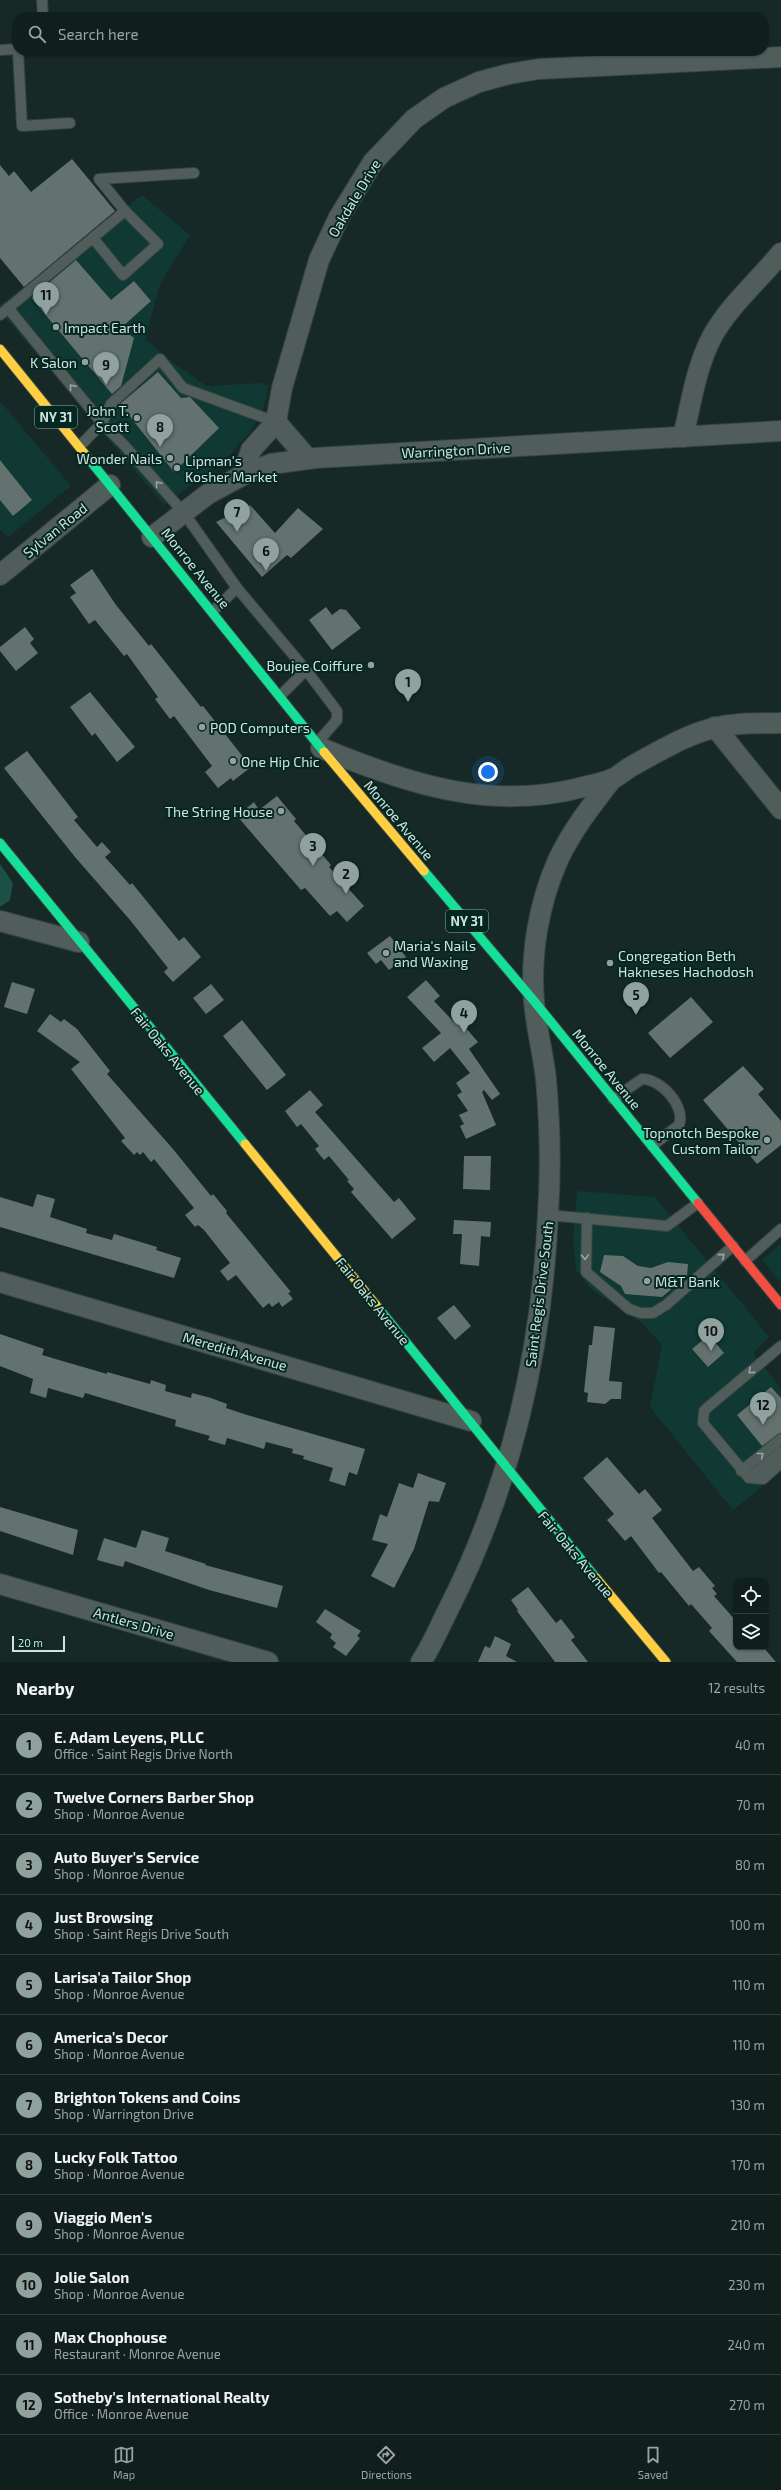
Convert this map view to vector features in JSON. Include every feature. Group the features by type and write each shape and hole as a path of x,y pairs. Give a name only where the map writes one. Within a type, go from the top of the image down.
{"main road":[{"name":"Monroe Avenue","path":"0,349 213,611 319,746 534,1001 781,1305"},
{"name":"Fair Oaks Avenue","path":"0,843 666,1662"}],"street":[{"name":"Oakdale Drive","path":"276,422 284,381 313,278 322,253 339,217 373,162 414,119 461,90 509,74 539,69 781,57"},
{"path":"683,437 698,377 713,335 736,304 781,253"},
{"path":"243,475 251,450 276,422 308,459"},
{"name":"Warrington Drive","path":"152,537 208,494 243,475 271,464 308,459 781,431"},
{"name":"Sylvan Road","path":"0,575 110,485"},
{"path":"319,746 400,779 448,791 489,796 526,797 563,793 612,779 661,751 715,727 781,723"},
{"path":"715,727 781,809"},
{"name":"Saint Regis Drive South","path":"421,1662 468,1572 506,1467 531,1367 538,1322 548,1215 550,1130 546,1077 534,1001 535,953 544,898 566,845 586,813 612,779"},
{"path":"0,921 79,942"},
{"name":"Meredith Avenue","path":"0,1282 471,1421"},
{"name":"Antlers Drive","path":"0,1584 268,1662"}],"lane":[{"path":"42,0 43,12"},
{"path":"0,50 12,50"},
{"path":"17,56 22,126 70,123"},
{"path":"93,238 123,275 158,244 125,211 99,179 194,174"},
{"path":"0,315 125,211"},
{"path":"8,308 102,423 124,445 184,513 237,588 306,670 337,711 337,720 319,746"},
{"path":"80,446 102,423 111,404 160,358 183,388 276,422"},
{"path":"213,611 237,588"},
{"path":"280,696 306,670"},
{"path":"613,1099 642,1079 653,1080 660,1084 679,1110 681,1120 679,1125 652,1146"},
{"path":"548,1215 667,1226 698,1203"},
{"path":"587,1218 586,1272 629,1309 641,1313 654,1313 666,1305 734,1246"},
{"path":"745,1260 781,1229"},
{"path":"781,1346 704,1411 702,1423 745,1475 762,1479 781,1463"},
{"path":"745,1475 781,1439"},
{"path":"745,1475 781,1452"}],"shaded area":[{"path":"142,195 190,235 160,284 145,339 172,362 207,386 261,383 269,386 262,413 250,432 224,461 164,505 0,311 0,305"},
{"path":"0,401 71,486 8,537 0,530"},
{"path":"0,864 13,883 10,900 0,907"},
{"path":"577,1191 655,1197 769,1337 753,1353 781,1388 781,1471 733,1510 650,1407 662,1345 642,1323 592,1290 576,1270 573,1238"},
{"path":"781,1244 781,1283 762,1260"}],"building":[{"path":"72,159 115,211 24,287 0,258 0,165 9,176 14,171 31,192"},
{"path":"76,260 111,300 134,281 151,301 121,328 134,338 121,386 112,394 32,297"},
{"path":"158,372 181,398 190,397 219,428 174,472 120,404"},
{"path":"0,460 32,500 13,516 0,500"},
{"path":"250,505 275,533 298,508 323,529 291,558 287,555 262,577 216,522"},
{"path":"92,569 116,605 149,646 151,644 201,707 203,706 251,767 233,781 231,778 218,788 205,772 212,766 174,716 170,719 155,699 158,697 127,654 124,656 95,620 89,624 70,597 76,593 70,585"},
{"path":"326,607 332,615 340,609 346,610 361,628 332,650 309,620"},
{"path":"25,627 34,639 30,643 38,653 16,671 0,651 0,647"},
{"path":"90,692 135,747 117,762 95,733 92,736 70,707"},
{"path":"27,751 78,817 74,820 97,847 102,842 111,852 105,857 130,885 132,883 179,941 184,937 201,957 173,982 164,972 168,968 130,920 75,857 4,768"},
{"path":"277,796 296,819 294,821 331,865 329,867 364,906 347,922 337,911 330,916 305,888 301,890 237,816 254,802 259,810"},
{"path":"390,936 406,957 389,970 381,960 376,964 367,953"},
{"path":"426,980 440,996 434,1001 454,1022 458,1019 478,1042 469,1049 500,1094 492,1100 484,1090 482,1092 496,1125 466,1139 460,1126 464,1124 459,1115 468,1111 457,1095 462,1092 456,1083 470,1073 450,1048 434,1062 422,1048 441,1033 407,997"},
{"path":"12,982 35,989 27,1014 4,1007"},
{"path":"211,984 224,1000 206,1014 193,998"},
{"path":"691,997 713,1022 670,1058 648,1033"},
{"path":"50,1014 61,1022 64,1019 77,1029 110,1071 107,1074 173,1149 211,1196 213,1194 227,1211 226,1213 291,1292 288,1293 293,1299 282,1307 279,1302 272,1307 269,1303 263,1308 236,1275 228,1281 220,1271 230,1263 204,1230 198,1225 195,1227 185,1215 194,1208 154,1159 151,1162 143,1152 140,1155 137,1152 134,1155 121,1141 125,1138 71,1069 80,1062 37,1031"},
{"path":"242,1020 286,1075 267,1090 223,1036"},
{"path":"743,1066 764,1089 758,1094 781,1121 781,1145 757,1164 703,1100"},
{"path":"310,1090 323,1105 315,1112 394,1202 399,1198 416,1219 392,1239 351,1192 354,1189 347,1181 349,1180 329,1156 324,1160 315,1149 319,1146 301,1124 297,1127 285,1111"},
{"path":"464,1156 491,1156 490,1190 463,1189"},
{"path":"37,1194 55,1199 50,1217 87,1229 86,1233 112,1240 114,1234 157,1247 156,1250 181,1258 174,1278 0,1227 0,1197 33,1207"},
{"path":"454,1220 491,1222 490,1237 481,1236 479,1266 460,1264 462,1234 453,1234"},
{"name":"M&T Bank","path":"604,1255 623,1256 638,1266 651,1268 668,1262 688,1264 687,1276 662,1297 625,1294 621,1286 600,1272"},
{"path":"454,1305 471,1326 455,1340 437,1318"},
{"path":"594,1326 615,1328 609,1381 622,1382 621,1399 611,1399 605,1404 587,1402 588,1393 584,1392 589,1345 592,1345"},
{"path":"0,1334 44,1349 42,1355 107,1374 107,1372 150,1384 151,1380 166,1385 165,1391 191,1398 192,1393 211,1398 227,1404 226,1408 247,1415 365,1449 357,1475 349,1472 345,1486 329,1481 333,1468 303,1459 304,1456 292,1453 293,1449 266,1442 264,1449 227,1438 225,1445 208,1440 210,1436 175,1426 176,1420 85,1393 83,1398 48,1388 46,1398 30,1393 33,1379 0,1366"},
{"path":"709,1335 724,1353 708,1367 692,1349"},
{"path":"771,1387 781,1398 781,1433 762,1446 737,1415"},
{"path":"607,1457 639,1494 645,1489 662,1510 652,1518 693,1571 699,1567 715,1586 712,1588 717,1594 714,1596 733,1618 733,1650 766,1650 776,1662 737,1662 709,1631 712,1628 691,1604 689,1606 661,1572 659,1573 631,1536 625,1541 607,1520 614,1514 583,1478"},
{"path":"418,1473 446,1483 439,1502 429,1501 414,1549 394,1588 371,1576 388,1544 372,1540 380,1514 387,1517 399,1483 413,1488"},
{"path":"0,1507 78,1530 73,1555 0,1531"},
{"path":"142,1530 169,1538 165,1551 206,1564 205,1565 283,1586 277,1608 209,1590 125,1561 123,1567 97,1560 104,1538 136,1548"},
{"path":"528,1587 556,1623 561,1619 575,1637 571,1640 588,1662 555,1662 517,1611 518,1610 511,1600"},
{"path":"325,1609 361,1631 357,1636 360,1638 346,1656 333,1647 336,1643 330,1638 332,1634 316,1622"},
{"path":"495,1636 511,1644 506,1656 517,1662 478,1662 485,1646 490,1648"}],"traffic: fast":[{"path":"84,453 324,752"},
{"path":"0,843 245,1144"},
{"path":"424,871 534,1001 698,1203"},
{"path":"376,1305 596,1578"}],"traffic: slow":[{"path":"0,349 84,453"},
{"path":"324,752 424,871"},
{"path":"245,1144 376,1305"},
{"path":"596,1578 666,1662"}],"traffic: jam":[{"path":"698,1203 781,1305"}],"place":[{"name":"Max Chophouse","path":"46,315"},
{"name":"Impact Earth","path":"56,327"},
{"name":"K Salon","path":"85,362"},
{"name":"Viaggio Men's","path":"106,385"},
{"name":"John T. Scott","path":"137,418"},
{"name":"Lucky Folk Tattoo","path":"160,447"},
{"name":"Wonder Nails","path":"170,458"},
{"name":"Lipman's Kosher Market","path":"177,468"},
{"name":"Brighton Tokens and Coins","path":"237,532"},
{"name":"America's Decor","path":"266,571"},
{"name":"Boujee Coiffure","path":"371,665"},
{"name":"E. Adam Leyens, PLLC","path":"408,702"},
{"name":"POD Computers","path":"202,727"},
{"name":"One Hip Chic","path":"233,761"},
{"name":"The String House","path":"281,811"},
{"name":"Auto Buyer's Service","path":"313,866"},
{"name":"Twelve Corners Barber Shop","path":"346,894"},
{"name":"Maria's Nails and Waxing","path":"386,953"},
{"name":"Congregation Beth Hakneses Hachodosh","path":"610,963"},
{"name":"Larisa'a Tailor Shop","path":"636,1015"},
{"name":"Just Browsing","path":"464,1033"},
{"name":"Topnotch Bespoke Custom Tailor","path":"767,1140"},
{"name":"M&T Bank","path":"647,1281"},
{"name":"Jolie Salon","path":"711,1351"},
{"name":"Sotheby's International Realty","path":"763,1425"}]}
